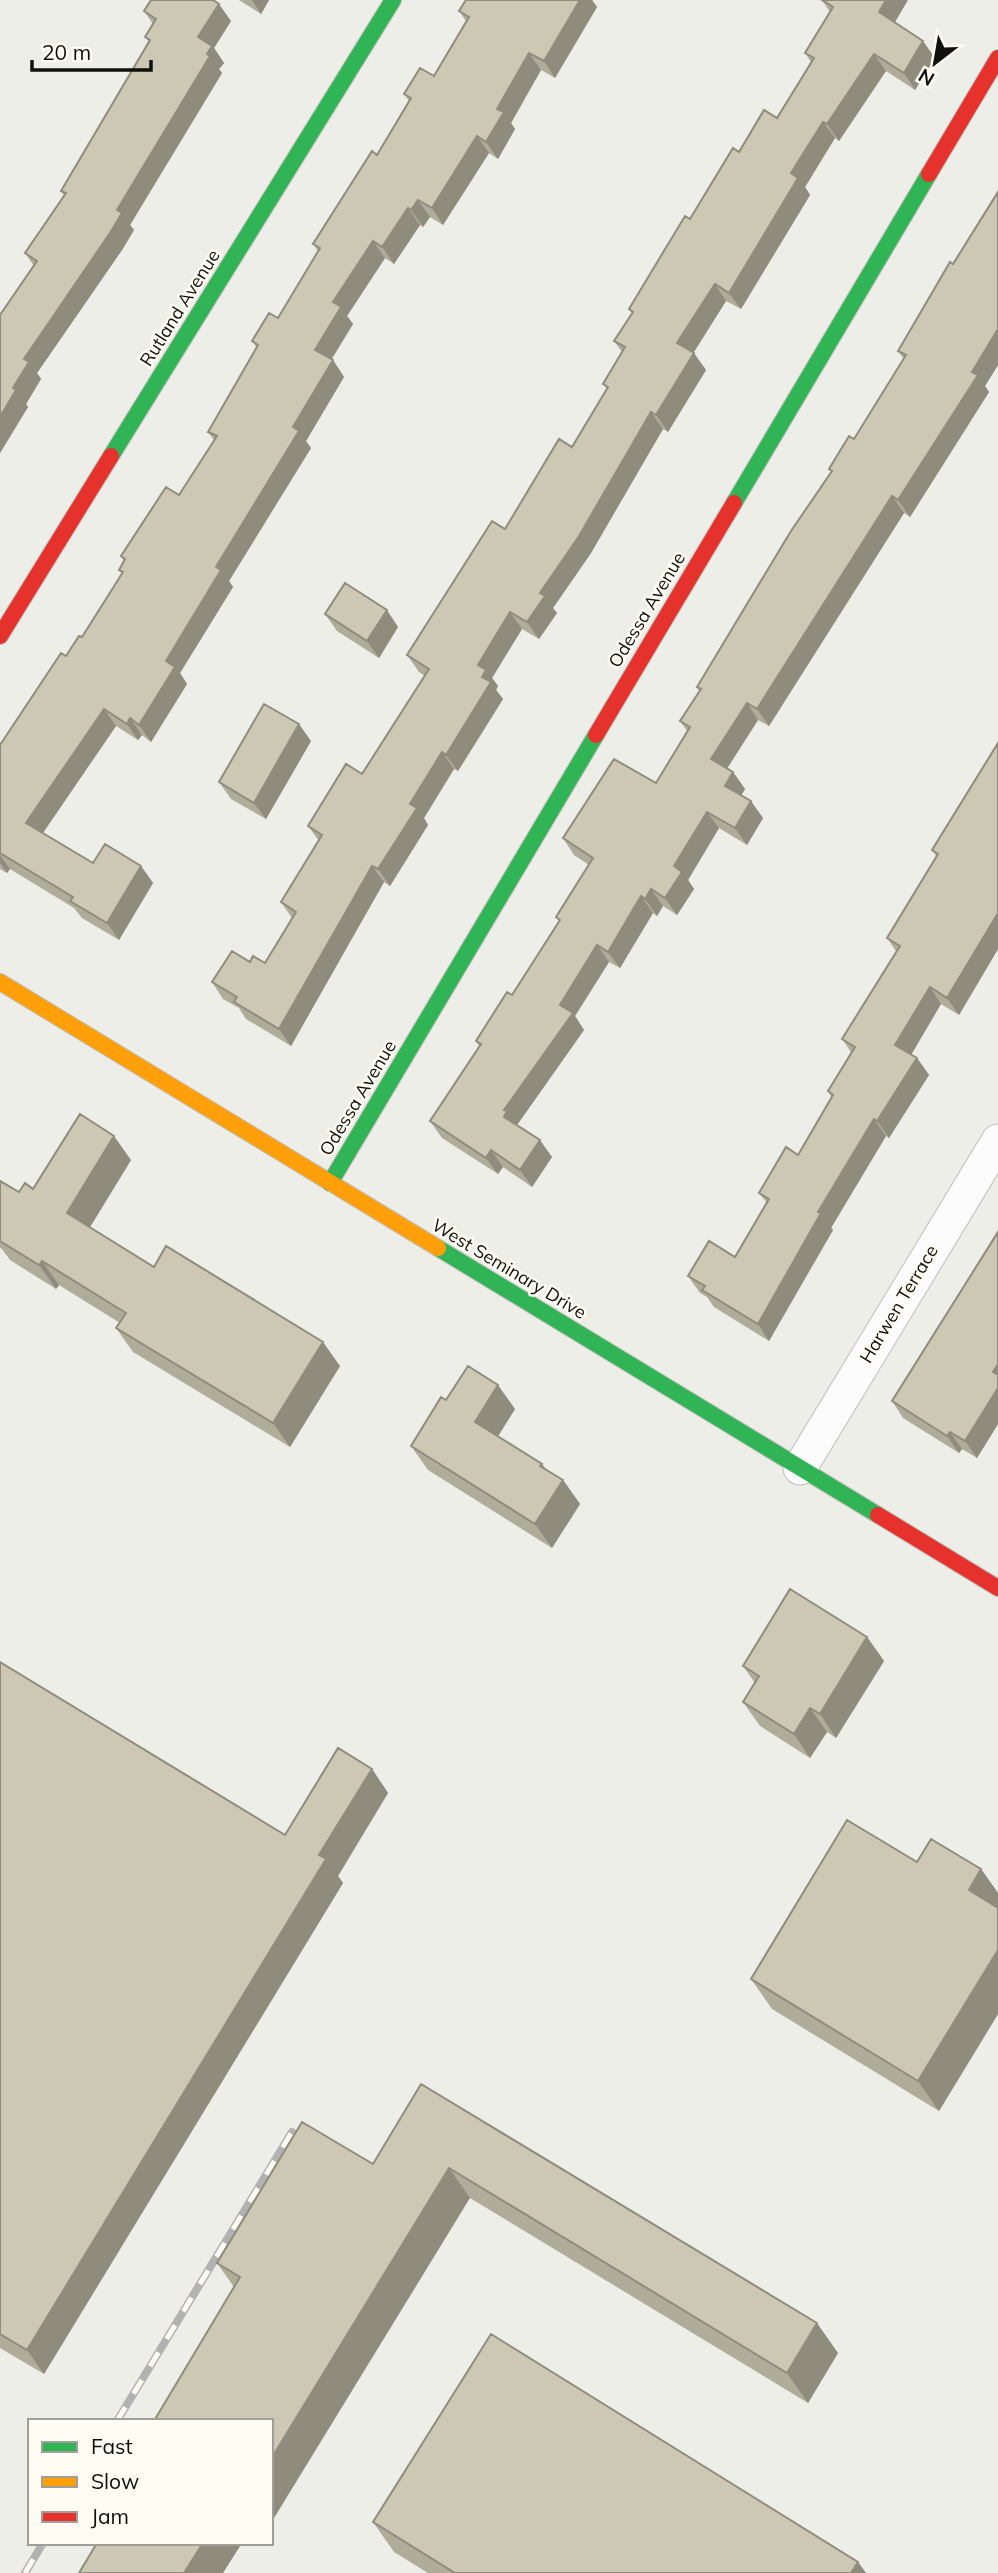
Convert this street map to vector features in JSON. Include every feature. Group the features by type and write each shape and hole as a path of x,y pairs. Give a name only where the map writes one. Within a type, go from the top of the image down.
{"street":[{"name":"Rutland Avenue","path":"0,636 393,0"},
{"name":"Odessa Avenue","path":"330,1183 998,58"},
{"name":"West Seminary Drive","path":"0,982 998,1588"},
{"name":"Harwen Terrace","path":"800,1468 998,1141"}],"building":[{"path":"151,0 213,0 219,4 198,37 212,46 207,54 210,56 117,210 122,213 110,233 24,359 29,362 0,417 0,315 37,261 25,253 66,193 61,191 150,40 145,37 156,19 144,11"},
{"path":"466,0 580,0 544,61 529,53 497,109 504,112 486,142 477,136 432,208 418,200 411,210 408,208 382,247 373,241 333,302 341,307 315,350 333,360 293,427 299,431 216,567 221,570 166,661 175,667 139,725 130,718 127,724 104,709 26,823 93,863 105,844 141,866 107,923 70,901 73,897 0,853 0,745 61,653 66,656 79,636 82,637 123,572 119,570 125,559 121,556 166,487 179,495 217,436 208,432 258,345 252,341 269,313 278,318 320,248 313,244 372,151 377,155 411,98 404,94 420,68 434,76 469,17 459,11"},
{"path":"822,0 886,0 879,12 923,41 904,73 874,54 827,124 823,122 791,173 798,178 729,293 715,284 677,343 694,353 656,415 651,412 579,536 540,593 545,596 527,622 510,612 478,665 486,670 482,677 491,682 446,755 442,752 410,804 417,808 378,869 372,866 279,1029 234,1002 237,997 212,982 232,951 250,962 253,956 265,963 296,912 281,902 322,835 308,826 346,764 362,774 429,669 407,655 492,521 505,529 559,439 572,447 608,387 603,384 625,347 614,341 633,312 629,309 685,216 690,219 733,148 739,152 764,110 777,118 814,58 805,53 833,7"},
{"path":"998,192 998,329 972,372 978,375 898,500 892,496 757,709 747,703 711,759 733,772 725,786 751,801 735,828 707,812 674,866 682,872 665,898 651,889 645,899 641,896 608,952 597,945 560,1005 573,1013 504,1110 507,1111 504,1117 540,1140 520,1170 491,1150 486,1158 430,1121 481,1044 476,1041 507,992 512,995 560,920 556,917 593,858 563,838 614,759 656,783 690,727 680,721 701,689 697,687 791,531 832,471 829,469 849,436 854,439 906,355 898,351 950,262 953,264"},
{"path":"345,583 387,610 367,641 325,614"},
{"path":"264,704 299,724 254,803 219,782"},
{"path":"998,743 998,913 947,998 930,987 895,1045 917,1058 877,1121 874,1119 818,1212 821,1213 758,1324 702,1290 705,1286 688,1276 709,1241 735,1257 769,1199 759,1193 786,1147 798,1155 833,1095 828,1091 855,1047 842,1039 900,946 887,938 938,854 932,850"},
{"path":"80,1114 114,1136 67,1213 154,1267 166,1246 323,1342 273,1423 116,1328 126,1313 42,1261 39,1265 0,1241 0,1181 19,1192 25,1183 33,1189"},
{"path":"998,1232 998,1364 993,1372 998,1375 998,1388 965,1441 950,1432 947,1436 892,1401"},
{"path":"468,1366 498,1385 475,1422 563,1480 535,1524 411,1446 441,1397 446,1400"},
{"path":"790,1589 867,1637 820,1714 810,1708 794,1734 743,1702 759,1676 743,1666"},
{"path":"0,1662 285,1835 338,1748 372,1769 319,1855 326,1859 27,2350 0,2334"},
{"path":"847,1820 917,1862 931,1839 981,1869 969,1890 998,1908 998,1950 918,2081 751,1979"},
{"path":"421,2084 817,2323 787,2373 449,2168 273,2456 273,2419 155,2419 240,2277 217,2263 302,2122 373,2164"},
{"path":"491,2334 858,2562 851,2573 455,2573 373,2522"},
{"path":"96,2545 202,2545 184,2573 79,2573"}],"railway":[{"path":"118,2419 292,2132"},
{"path":"25,2573 42,2545"}],"traffic: fast":[{"path":"111,456 393,0"},
{"path":"734,503 929,174"},
{"path":"330,1183 596,735"},
{"path":"438,1248 878,1515"}],"traffic: slow":[{"path":"0,982 438,1248"}],"traffic: jam":[{"path":"929,174 998,58"},
{"path":"0,636 111,456"},
{"path":"596,735 734,503"},
{"path":"878,1515 998,1588"}]}
